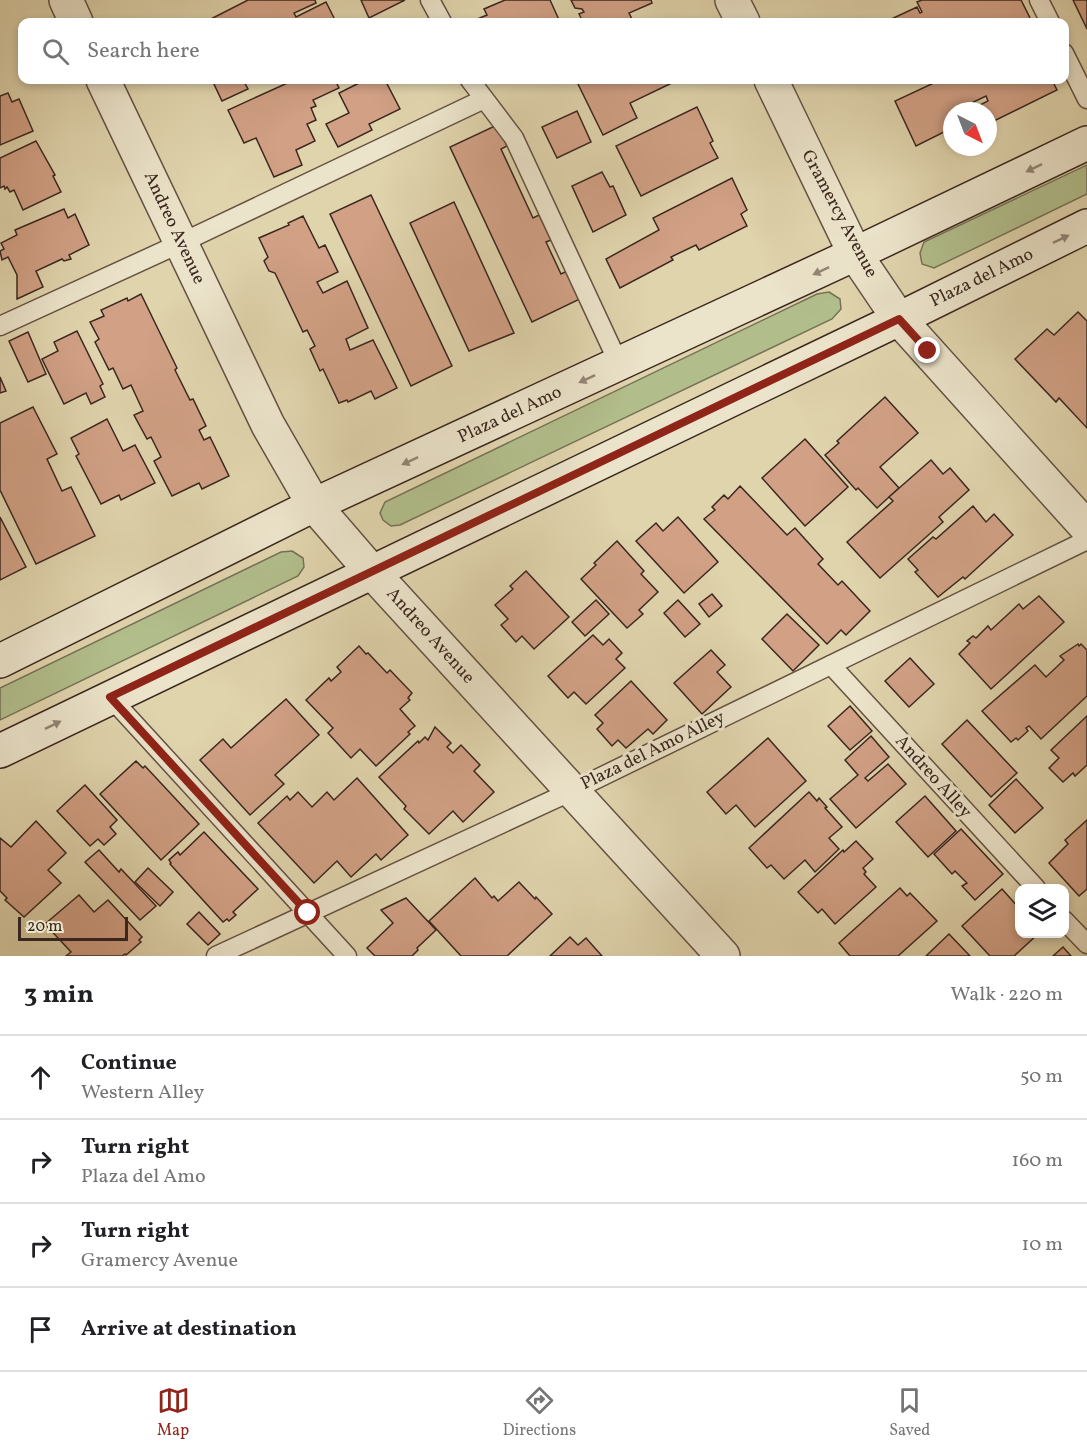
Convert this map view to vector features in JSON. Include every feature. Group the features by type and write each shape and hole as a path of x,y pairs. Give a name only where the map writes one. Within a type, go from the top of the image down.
{"main road":[{"path":"66,0 74,18"},
{"path":"732,0 741,18"},
{"name":"Andreo Avenue","path":"106,84 268,425 314,505 371,571 723,956"},
{"name":"Gramercy Avenue","path":"773,84 855,254 899,319 1087,528"},
{"name":"Plaza del Amo","path":"0,661 314,505 855,254 1087,143"},
{"name":"Plaza del Amo","path":"0,751 899,319 1087,226"}],"lane":[{"path":"430,0 439,18"},
{"path":"1039,0 1048,18"},
{"path":"1069,61 1087,99"},
{"path":"473,84 514,138 619,364"},
{"path":"0,326 484,99"},
{"name":"Plaza del Amo Alley","path":"216,956 572,791 1087,540"},
{"name":"Andreo Alley","path":"831,664 1032,884"},
{"path":"110,697 347,956"},
{"path":"1069,925 1087,945"}],"green space":[{"path":"1087,165 1087,194 934,268 922,264 920,253 924,242"},
{"path":"829,292 840,299 841,309 832,319 400,525 391,526 383,520 380,513 385,502 817,294"},
{"path":"292,551 303,558 304,567 298,576 0,720 0,688 281,552"}],"building":[{"path":"248,0 315,0 316,3 294,13 296,17 326,2 334,18 213,18"},
{"path":"361,0 405,0 369,18"},
{"path":"505,0 550,0 558,18 480,18 487,15 484,9"},
{"path":"571,0 651,0 652,3 629,13 632,18 581,18 579,14 584,12 582,9 575,8"},
{"path":"922,0 1021,0 1030,18 894,18 917,7 920,13 922,12 917,2"},
{"path":"1073,0 1087,0 1087,29"},
{"path":"214,84 245,84 248,89 222,101"},
{"path":"285,84 337,84 339,88 313,100 316,106 311,108 316,120 307,124 315,141 296,150 302,165 274,177 256,138 244,143 228,110"},
{"path":"357,84 387,84 400,109 369,124 372,130 338,147 326,124 349,113 339,93"},
{"path":"578,84 670,84 630,103 637,118 603,135"},
{"path":"931,84 1054,84 1057,90 997,120 997,102 986,102 988,101 986,96 973,102 943,102 943,132 916,146 895,101"},
{"path":"8,93 12,102 19,99 33,131 0,145 0,96"},
{"path":"697,107 713,141 710,143 718,158 641,196 616,146"},
{"path":"577,111 591,142 557,158 542,127"},
{"path":"497,125 507,146 501,149 533,218 539,215 551,240 546,242 561,274 569,270 582,298 532,322 450,147"},
{"path":"36,141 55,175 53,176 61,192 23,210 14,190 10,192 4,186 0,188 0,158"},
{"path":"602,172 610,187 613,186 626,215 593,232 572,186"},
{"path":"732,178 747,210 741,214 747,226 699,250 696,245 671,257 673,260 620,288 606,259 659,230 653,218"},
{"path":"371,195 452,366 411,386 330,214"},
{"path":"454,202 514,333 469,351 410,223"},
{"path":"64,209 68,218 75,214 89,245 69,255 71,259 64,261 62,259 36,271 43,287 17,299 17,275 8,257 2,260 0,251 4,249 1,243 17,235 15,230"},
{"path":"303,216 319,248 325,245 338,272 317,282 323,293 347,281 368,328 346,339 350,350 373,340 397,388 375,399 371,391 348,402 347,400 339,403 323,369 320,371 310,349 315,346 307,330 303,332 275,273 269,271 264,261 268,257 259,238"},
{"path":"141,294 177,368 175,370 206,426 199,430 204,440 210,437 229,476 202,489 199,483 172,496 154,461 161,457 151,437 147,439 134,415 143,411 131,385 123,389 113,368 109,370 95,342 99,339 90,322 104,316 101,310"},
{"path":"1078,312 1087,321 1087,428 1059,398 1056,402 1015,359 1047,329 1054,335"},
{"path":"77,331 103,384 100,386 105,397 91,404 86,393 64,404 42,359 58,351 54,342"},
{"path":"28,332 46,374 28,382 9,341"},
{"path":"0,377 6,391 0,393"},
{"path":"885,397 918,433 880,467 899,488 877,508 858,488 856,490 825,455"},
{"path":"33,407 57,454 47,459 62,491 71,487 95,536 36,564 0,490 0,423"},
{"path":"107,419 123,451 135,445 155,483 121,500 119,495 101,504 76,456 79,454 71,438"},
{"path":"805,439 848,487 805,526 762,478"},
{"path":"931,460 943,474 950,468 969,490 939,517 943,522 880,578 847,542 893,501 889,497"},
{"path":"740,486 787,535 795,528 823,559 818,564 838,585 842,581 870,611 846,635 841,630 827,644 704,519 715,510 712,507 724,495 728,499"},
{"path":"973,506 986,522 994,514 1013,535 965,579 963,577 938,597 915,572 918,570 908,559 933,537 936,539"},
{"path":"0,517 26,567 0,580"},
{"path":"678,517 718,562 684,593 636,541 656,523 663,531"},
{"path":"617,541 644,571 641,574 658,592 639,610 643,614 627,628 581,579"},
{"path":"526,571 569,617 534,649 522,636 516,642 501,625 508,619 495,605 513,589 510,586"},
{"path":"712,594 722,606 709,617 699,604"},
{"path":"1039,596 1064,622 991,689 959,654 970,643 967,641 973,636 976,638 988,626 991,630 1019,604 1023,609"},
{"path":"596,600 609,614 585,636 572,622"},
{"path":"678,600 700,624 685,637 664,613"},
{"path":"787,614 819,645 793,671 762,639"},
{"path":"593,635 603,645 609,639 622,653 616,659 625,668 586,704 574,692 568,698 548,676"},
{"path":"1078,644 1087,650 1087,696 1041,739 1029,726 1026,728 1028,731 1018,740 1016,738 1011,742 982,711 1035,665 1046,677 1064,660 1060,656"},
{"path":"359,646 387,673 390,670 412,693 408,698 410,700 400,709 415,726 408,732 410,734 376,766 360,749 351,758 328,733 333,728 306,700 329,678 331,681 341,672 337,667"},
{"path":"711,650 725,665 717,672 731,687 702,714 674,683"},
{"path":"910,658 934,684 909,707 885,681"},
{"path":"631,681 667,720 653,734 648,729 626,748 618,740 612,746 597,729 603,723 595,715"},
{"path":"286,699 319,735 275,775 284,784 250,815 200,760 223,739 231,748"},
{"path":"850,706 872,731 850,750 828,726"},
{"path":"1087,716 1087,765 1075,776 1073,773 1063,782 1049,768 1059,758 1051,750"},
{"path":"967,720 1017,773 991,797 942,744"},
{"path":"435,727 451,743 447,747 453,753 461,745 480,765 474,771 494,792 463,822 453,811 429,834 404,809 406,806 379,777 418,741 419,743 425,737 428,740"},
{"path":"871,736 889,757 865,778 868,781 888,764 906,784 856,828 830,799 858,775 845,760"},
{"path":"768,738 806,781 755,827 736,805 726,814 707,792"},
{"path":"136,761 143,768 145,766 199,824 161,860 100,794"},
{"path":"357,778 408,835 381,860 376,854 351,877 337,861 314,883 258,823 287,796 290,800 298,792 312,807 327,792 334,800"},
{"path":"1016,779 1043,808 1015,833 989,805"},
{"path":"85,785 117,820 110,827 116,834 104,845 98,839 90,846 57,811"},
{"path":"809,792 817,801 819,798 842,827 829,838 839,849 815,872 805,860 784,879 771,865 767,868 749,848"},
{"path":"925,796 956,831 928,857 896,822"},
{"path":"1087,820 1087,889 1079,896 1049,863 1068,844 1065,840"},
{"path":"36,821 66,853 48,870 61,883 24,917 5,900 7,898 0,891 0,838 11,847"},
{"path":"961,829 1003,874 975,900 962,886 967,883 955,871 952,874 934,854"},
{"path":"204,832 258,889 233,912 236,915 229,921 227,919 223,922 170,864 169,860 178,852 180,855"},
{"path":"856,841 873,859 863,868 866,872 864,874 876,887 835,924 822,909 818,913 798,892 843,850 844,852"},
{"path":"99,850 119,872 121,869 156,906 140,920 85,862"},
{"path":"148,868 173,892 160,906 135,882"},
{"path":"475,878 492,898 494,896 498,901 519,882 552,914 507,956 461,956 429,921"},
{"path":"900,888 907,896 910,893 937,921 898,956 850,956 839,943"},
{"path":"1002,889 1015,903 1015,938 1034,938 1014,956 990,956 962,926"},
{"path":"79,895 94,912 108,900 142,937 139,940 141,942 122,956 66,956 71,952 45,924"},
{"path":"406,898 436,930 412,956 375,956 367,948 393,923 381,910"},
{"path":"199,912 220,934 208,945 187,924"},
{"path":"949,934 970,956 926,956"},
{"path":"570,937 578,945 586,938 602,956 550,956"},
{"path":"1063,947 1071,956 1053,956"}],"route":[{"path":"308,913 110,697 899,319 928,351"}]}
